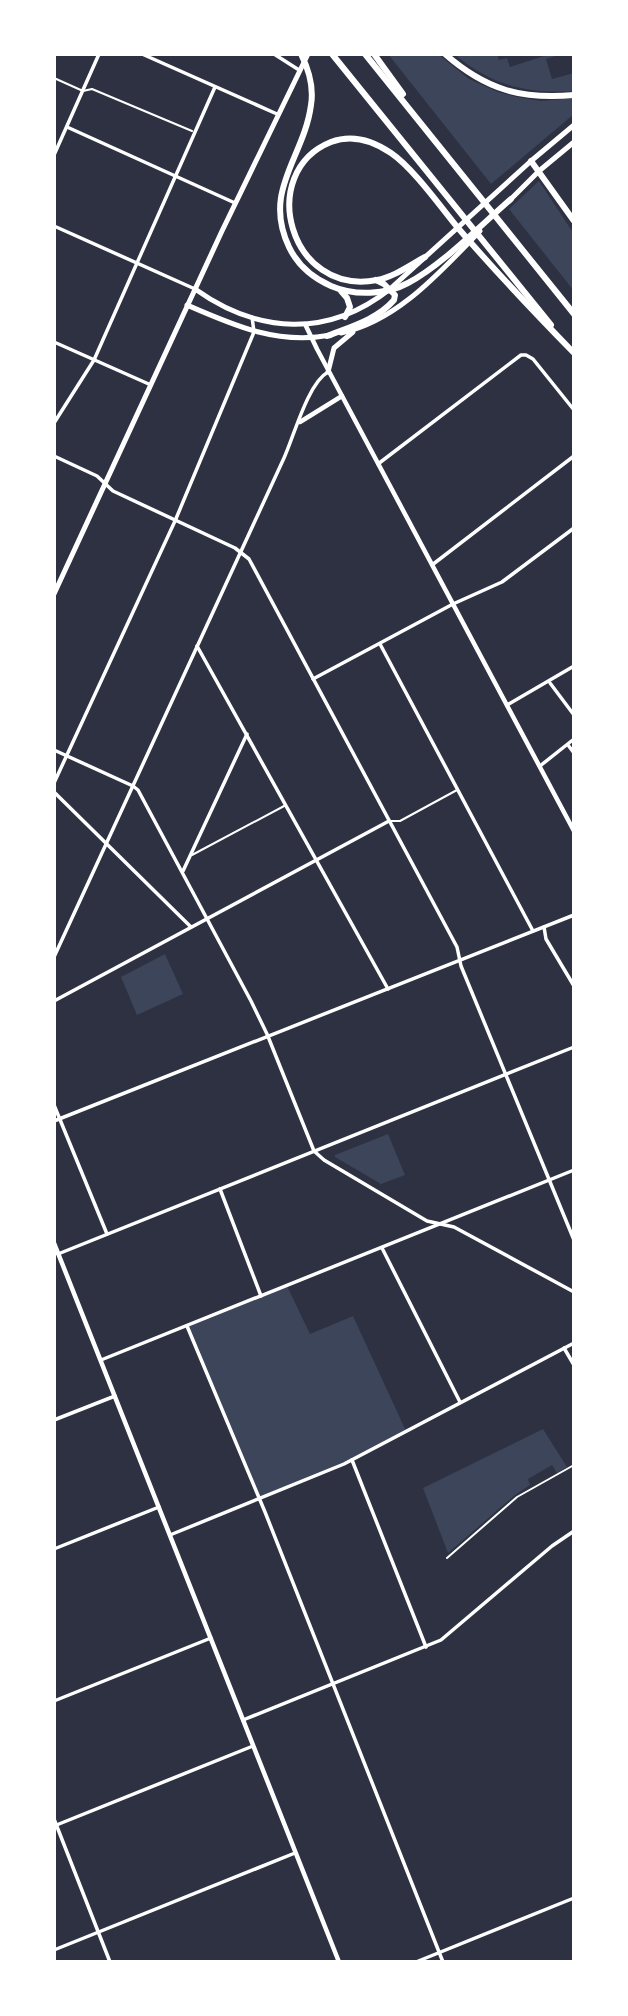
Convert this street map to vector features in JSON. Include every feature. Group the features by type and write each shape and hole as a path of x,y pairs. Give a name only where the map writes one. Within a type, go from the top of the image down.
{"highway":[{"path":"301,54 311,81 309,115 280,196 281,226 299,264 321,282 339,290 373,293 406,285 511,199"},
{"path":"332,54 574,353"},
{"path":"365,54 574,314"},
{"path":"374,54 443,149"},
{"path":"445,54 486,84 518,95 574,95"},
{"path":"425,257 390,276 376,280 345,279 316,267 295,239 289,207 296,174 309,156 324,145 340,139 359,138 392,153 507,285 574,353"},
{"path":"531,161 574,221"},
{"path":"327,336 389,306 395,295 376,280"},
{"path":"339,290 349,302 350,307 345,317"}],"main road":[{"path":"54,594 187,305 308,54"},
{"path":"195,289 208,298 252,317 274,323 305,324 345,317 369,305 390,289 574,125"},
{"path":"187,305 254,332 282,338 311,338 356,329 395,311 464,247 538,171 574,142"},
{"path":"328,372 334,348 356,329"}],"street":[{"path":"54,155 99,54"},
{"path":"142,54 277,114"},
{"path":"274,54 299,70"},
{"path":"54,422 94,360 215,87"},
{"path":"67,127 236,203"},
{"path":"54,226 195,289"},
{"path":"54,783 176,521 254,332 252,317"},
{"path":"305,324 328,372 574,831"},
{"path":"54,342 151,386"},
{"path":"378,464 521,355 533,359 574,410"},
{"path":"54,957 316,383 328,372"},
{"path":"300,422 342,396"},
{"path":"54,456 97,476 113,491 240,552 249,559 457,947 461,965 574,1240"},
{"path":"432,565 574,456"},
{"path":"313,679 453,604 502,582 574,528"},
{"path":"380,644 533,931"},
{"path":"197,646 388,989"},
{"path":"507,705 574,666"},
{"path":"549,682 574,715"},
{"path":"183,872 247,734"},
{"path":"540,766 574,739"},
{"path":"568,745 574,753"},
{"path":"54,750 138,790 267,1037 314,1151 324,1160 426,1221 454,1227 574,1292"},
{"path":"54,792 191,927"},
{"path":"54,1001 389,821"},
{"path":"54,1121 574,915"},
{"path":"544,927 546,939 574,986"},
{"path":"58,1254 574,1047"},
{"path":"54,1105 107,1234"},
{"path":"101,1360 574,1170"},
{"path":"220,1189 261,1296"},
{"path":"54,1244 337,1961"},
{"path":"382,1248 460,1403"},
{"path":"187,1326 265,1512 443,1962"},
{"path":"170,1535 352,1460 574,1343"},
{"path":"564,1348 574,1365"},
{"path":"54,1420 115,1396"},
{"path":"352,1460 426,1647"},
{"path":"54,1549 159,1507"},
{"path":"243,1720 426,1647 453,1631 552,1546 574,1531"},
{"path":"54,1701 211,1638"},
{"path":"55,1825 253,1746"},
{"path":"54,1819 110,1962"},
{"path":"54,1950 295,1853"},
{"path":"416,1962 574,1899"}],"lane":[{"path":"54,78 83,91 92,89 196,133"},
{"path":"389,821 400,821 458,790"},
{"path":"190,856 287,805"},
{"path":"447,1558 517,1497 539,1482 574,1465"}],"shaded area":[{"path":"388,54 438,54 469,79 498,92 541,101 574,98 574,114 491,184"},
{"path":"454,54 497,54 499,60 507,58 510,67 550,54 562,54 546,59 552,79 574,73 574,91 540,91 510,85 482,73"},
{"path":"539,181 574,234 574,291 509,209"},
{"path":"165,954 183,994 137,1015 121,977"},
{"path":"388,1134 405,1175 381,1184 335,1157 335,1155"},
{"path":"287,1286 310,1334 353,1316 406,1431 319,1476 258,1500 187,1326"},
{"path":"543,1429 567,1467 557,1473 552,1465 528,1479 530,1485 448,1553 423,1488"}]}
